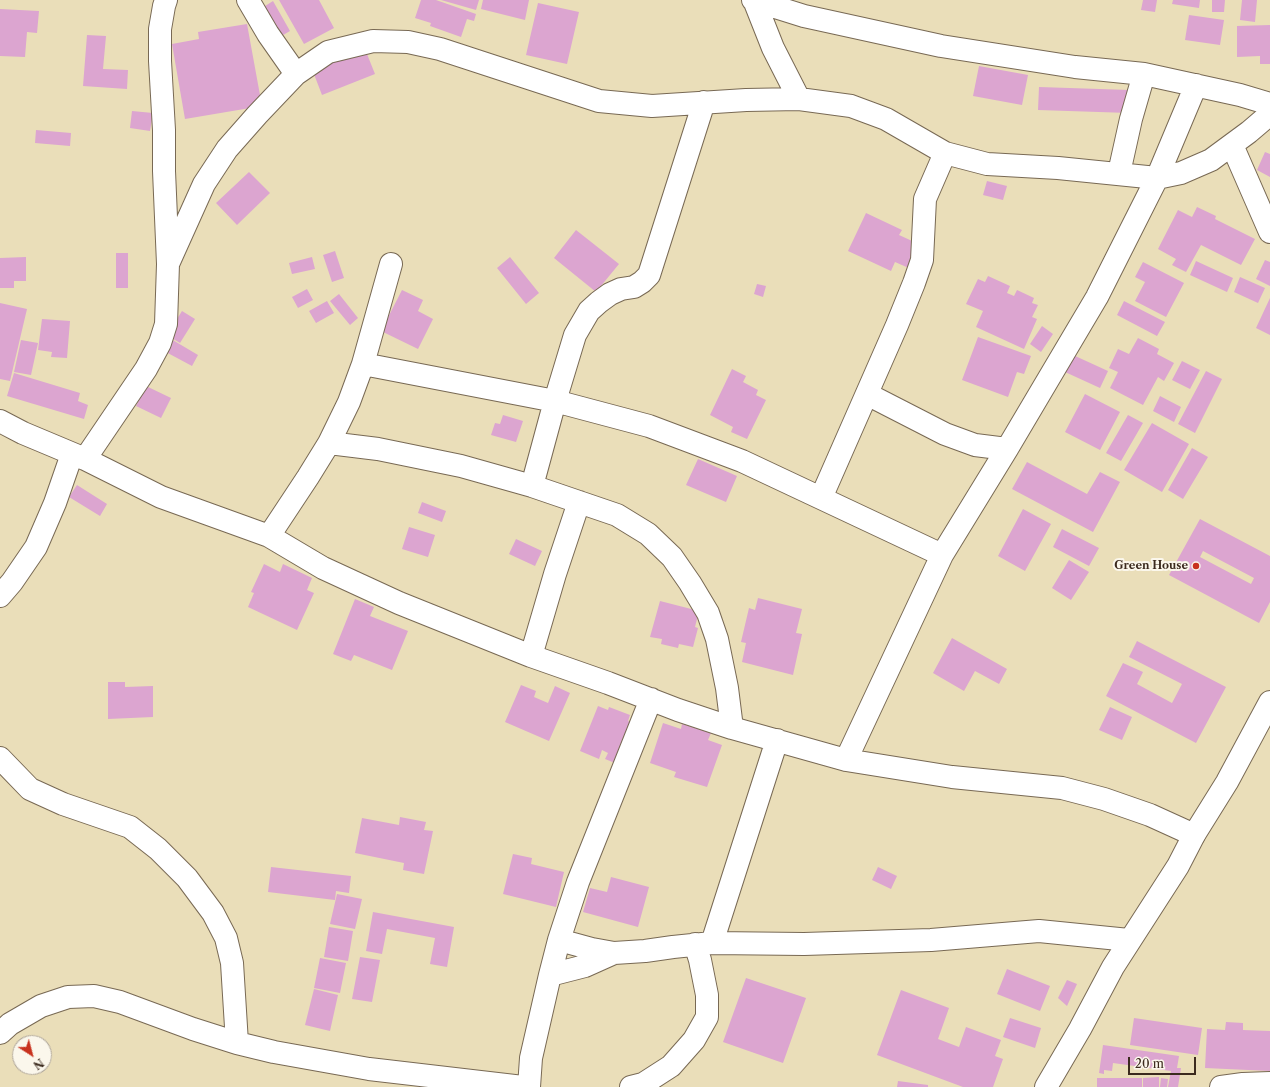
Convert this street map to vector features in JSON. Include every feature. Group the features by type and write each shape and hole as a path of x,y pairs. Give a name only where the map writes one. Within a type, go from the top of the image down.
{"street":[{"path":"0,596 12,582 36,546 78,457 146,369 160,343 166,324 168,264 160,29 166,0"},
{"path":"248,0 268,34 296,74"},
{"path":"754,0 804,16 941,46 1075,67 1144,74 1196,85 1270,104"},
{"path":"754,0 773,48 799,99"},
{"path":"168,264 204,184 227,149 296,74 328,52 373,41 408,42 440,49 599,101 652,106 704,102 799,99 851,106 886,119 945,153 987,164 1119,173 1157,178 1181,174 1211,160 1270,114"},
{"path":"1119,173 1131,120 1144,74"},
{"path":"846,760 942,555 1097,297 1157,178 1196,85"},
{"path":"532,486 555,401 576,335 589,311 610,294 621,289 634,287 649,275 704,102"},
{"path":"1232,145 1270,232"},
{"path":"822,498 897,326 922,260 925,199 945,153"},
{"path":"269,536 329,443 349,402 363,364 391,264"},
{"path":"363,364 555,401 649,426 742,461 942,555"},
{"path":"867,394 946,434 975,445 1007,449"},
{"path":"0,422 78,457 161,497 269,536 323,568 399,603 531,656 732,728 846,760 952,777 1062,788 1104,799 1150,815 1194,835"},
{"path":"329,443 378,449 461,466 532,486 617,515 648,534 672,557 708,613 717,639 727,688 732,728"},
{"path":"531,656 555,574 579,502"},
{"path":"529,1087 531,1058 550,975 578,882 651,699"},
{"path":"1046,1087 1129,940 1178,866 1194,835 1227,782 1270,702"},
{"path":"639,1086 671,1066 694,1040 707,1017 707,995 700,960 704,944 777,740"},
{"path":"0,758 30,789 63,804 130,827 158,849 187,878 213,913 226,938 232,963 236,1042"},
{"path":"560,940 592,949 614,953 704,944 804,944 907,940 1039,931 1129,940"},
{"path":"550,975 585,966 614,953"},
{"path":"0,1033 10,1024 41,1006 68,998 94,996 120,1002 193,1029 236,1042 317,1060 368,1078 523,1087"},
{"path":"1221,1087 1243,1084 1270,1083"}],"building":[{"path":"279,0 319,0 334,28 304,44"},
{"path":"421,0 436,0 476,14 474,21 467,19 461,37 430,26 431,23 415,18"},
{"path":"441,0 479,0 476,10"},
{"path":"483,0 529,0 525,20 481,9"},
{"path":"1143,0 1157,0 1155,12 1141,10"},
{"path":"1173,0 1200,0 1199,8 1172,4"},
{"path":"1212,0 1225,0 1224,12 1212,12"},
{"path":"1242,0 1257,0 1255,22 1240,20"},
{"path":"273,1 290,31 278,38 262,8"},
{"path":"538,3 579,12 567,64 526,55"},
{"path":"0,9 39,11 37,33 27,32 25,57 0,56"},
{"path":"1189,15 1224,20 1220,45 1185,40"},
{"path":"247,24 262,106 185,119 172,44 199,39 198,32"},
{"path":"1270,25 1270,64 1260,64 1260,56 1237,57 1237,26"},
{"path":"87,35 106,36 103,69 128,70 127,89 83,86"},
{"path":"365,49 375,74 322,95 312,69"},
{"path":"979,66 1028,75 1022,105 973,96"},
{"path":"1039,87 1130,90 1129,113 1038,110"},
{"path":"132,111 153,113 150,131 130,128"},
{"path":"36,130 71,133 70,146 35,143"},
{"path":"1265,152 1270,154 1270,177 1257,170"},
{"path":"249,172 270,193 237,225 216,203"},
{"path":"987,181 1007,186 1003,200 983,195"},
{"path":"1197,207 1216,216 1215,219 1255,239 1241,265 1201,245 1186,272 1172,265 1176,259 1158,249 1178,210 1192,217"},
{"path":"866,213 902,230 899,235 921,245 911,269 895,262 891,271 848,251"},
{"path":"576,230 619,264 596,292 554,258"},
{"path":"335,251 344,278 332,282 323,255"},
{"path":"116,253 128,253 128,288 116,288"},
{"path":"26,257 26,281 14,281 14,288 0,288 0,258"},
{"path":"312,257 315,269 292,274 289,263"},
{"path":"510,257 539,293 526,304 497,268"},
{"path":"1265,260 1270,262 1270,286 1256,279"},
{"path":"1196,261 1233,278 1227,292 1190,275"},
{"path":"1143,262 1184,283 1166,317 1135,301 1145,282 1135,277"},
{"path":"988,276 1010,286 1007,293 1014,296 1017,290 1034,298 1032,303 1038,305 1032,317 1037,319 1024,349 976,327 983,311 966,304 978,279 985,282"},
{"path":"1240,277 1265,288 1258,303 1234,292"},
{"path":"757,284 766,286 763,297 754,294"},
{"path":"307,289 313,300 298,308 292,297"},
{"path":"402,290 423,300 418,311 433,319 418,349 381,331"},
{"path":"339,294 358,318 350,325 330,301"},
{"path":"1270,298 1270,335 1256,328"},
{"path":"327,301 334,313 316,323 309,311"},
{"path":"1124,301 1165,322 1157,336 1117,315"},
{"path":"0,303 27,309 10,381 0,379"},
{"path":"182,311 195,319 180,343 167,335"},
{"path":"42,319 70,321 67,358 51,357 52,352 38,350"},
{"path":"1042,326 1053,334 1041,352 1030,344"},
{"path":"978,337 1031,356 1024,374 1017,372 1008,397 962,380"},
{"path":"1138,338 1159,349 1157,354 1174,363 1164,381 1158,377 1143,405 1110,388 1118,372 1109,368 1118,349 1129,354"},
{"path":"171,339 198,355 192,366 164,351"},
{"path":"21,340 38,343 31,375 14,372"},
{"path":"1073,355 1108,371 1100,388 1065,372"},
{"path":"1182,361 1200,370 1190,389 1172,380"},
{"path":"732,369 746,376 743,382 758,390 756,395 766,400 747,439 731,432 733,427 710,415"},
{"path":"1206,371 1222,379 1195,433 1178,424"},
{"path":"14,373 80,393 78,401 88,405 84,419 7,396"},
{"path":"146,386 171,398 161,418 136,406"},
{"path":"1085,394 1120,412 1100,450 1065,432"},
{"path":"1160,396 1181,407 1174,422 1153,411"},
{"path":"503,415 523,421 516,442 491,435 495,423 500,424"},
{"path":"1128,415 1143,423 1121,461 1106,453"},
{"path":"1152,423 1189,444 1162,492 1124,470"},
{"path":"1192,448 1208,457 1183,499 1168,490"},
{"path":"698,459 737,476 726,502 686,485"},
{"path":"1027,462 1087,494 1100,472 1120,482 1093,532 1012,489"},
{"path":"77,485 107,504 100,516 69,497"},
{"path":"422,502 446,511 442,522 418,513"},
{"path":"1023,509 1051,524 1025,571 998,556"},
{"name":"Green House","path":"1200,519 1270,556 1270,602 1259,623 1169,575","holes":["1203,551 1254,578 1251,584 1200,557"]},
{"path":"409,527 435,535 428,557 402,549"},
{"path":"1062,529 1099,548 1089,566 1053,547"},
{"path":"516,539 542,551 535,566 509,554"},
{"path":"1069,560 1089,572 1071,600 1052,588"},
{"path":"264,564 280,572 283,564 312,578 307,590 314,593 297,630 248,607 254,593 251,592"},
{"path":"758,598 802,609 796,633 802,634 793,675 742,662 746,643 741,642 749,608 755,610"},
{"path":"355,599 374,607 370,616 408,631 392,670 354,655 351,661 333,654"},
{"path":"660,601 699,611 695,627 698,628 693,647 679,644 678,648 661,644 662,639 650,637"},
{"path":"952,638 1007,669 999,684 975,671 964,691 933,673"},
{"path":"1137,641 1226,687 1196,743 1106,696 1123,663 1143,672 1137,684 1172,703 1182,684 1129,657"},
{"path":"108,682 125,682 125,687 153,686 153,717 108,719"},
{"path":"521,685 536,691 534,697 548,703 555,686 570,693 549,741 505,722"},
{"path":"598,706 608,710 609,707 630,715 628,721 637,725 620,765 605,759 608,753 602,750 599,759 580,751"},
{"path":"1110,707 1132,717 1122,740 1099,730"},
{"path":"663,723 681,729 682,724 711,733 708,740 722,745 707,787 674,777 676,772 650,763"},
{"path":"400,817 426,822 424,830 433,831 424,874 403,870 404,863 355,853 362,818 399,825"},
{"path":"513,854 532,858 531,864 564,872 556,907 503,894"},
{"path":"271,867 351,876 349,893 336,891 335,900 268,892"},
{"path":"878,867 897,876 891,889 872,880"},
{"path":"611,877 649,887 638,927 583,912 590,888 607,892"},
{"path":"337,894 362,899 355,929 330,924"},
{"path":"373,912 454,927 447,967 430,964 435,938 387,929 382,954 366,951"},
{"path":"329,927 353,931 348,961 324,957"},
{"path":"360,957 380,960 372,1002 352,999"},
{"path":"320,958 346,963 340,993 314,988"},
{"path":"1007,969 1050,986 1040,1011 997,994"},
{"path":"746,978 806,998 783,1063 723,1042"},
{"path":"1067,980 1077,984 1067,1006 1058,998"},
{"path":"314,989 338,995 330,1031 305,1025"},
{"path":"901,990 949,1008 938,1039 959,1047 966,1027 1001,1040 995,1056 1003,1059 993,1087 963,1087 877,1055"},
{"path":"1010,1018 1041,1028 1035,1048 1003,1037"},
{"path":"1134,1018 1202,1028 1198,1055 1130,1045"},
{"path":"1226,1022 1243,1023 1243,1030 1270,1031 1270,1071 1205,1068 1207,1029 1225,1030"},
{"path":"1103,1045 1179,1056 1177,1068 1181,1068 1178,1087 1168,1087 1171,1071 1113,1063 1112,1071 1104,1070 1104,1074 1099,1073"},
{"path":"1159,1077 1159,1087 1143,1087 1143,1078"},
{"path":"1097,1078 1142,1078 1142,1087 1097,1087"},
{"path":"1161,1078 1168,1079 1167,1087 1160,1087"},
{"path":"898,1081 928,1085 928,1087 897,1087"}],"place":[{"name":"Green House","path":"1196,566"}]}
